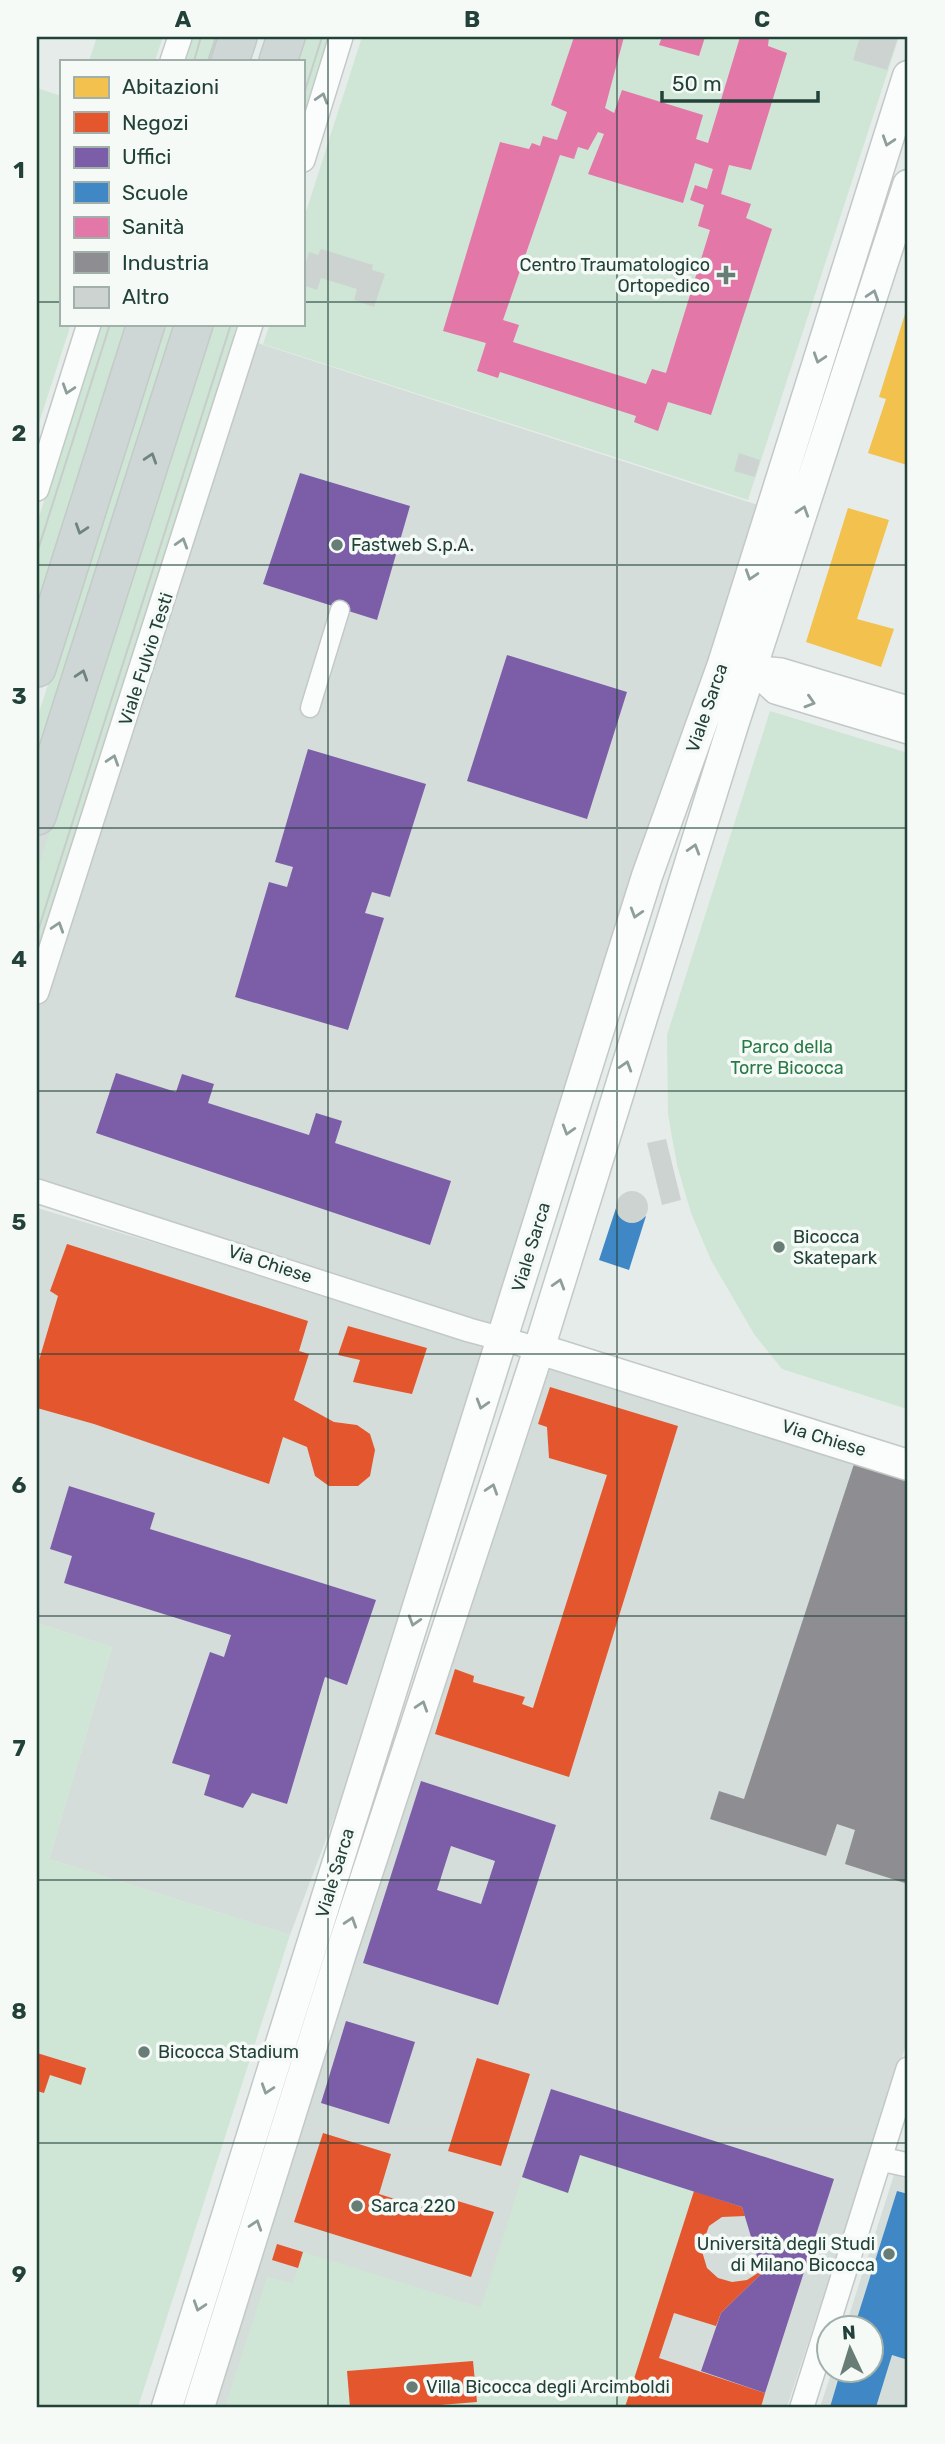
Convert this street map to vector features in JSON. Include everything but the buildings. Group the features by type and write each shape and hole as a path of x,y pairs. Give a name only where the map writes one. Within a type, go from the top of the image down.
{"main road":[{"path":"230,60 238,37"},
{"path":"278,60 286,37"},
{"path":"37,668 145,326"},
{"path":"37,816 193,326"}],"street":[{"path":"172,60 180,37"},
{"path":"304,157 341,37"},
{"name":"Viale Sarca","path":"167,2407 648,876 723,664 908,76"},
{"name":"Viale Sarca","path":"199,2407 341,1953 539,1349 752,670 908,185"},
{"path":"37,489 88,326"},
{"name":"Viale Fulvio Testi","path":"37,992 250,326"},
{"path":"310,708 340,610"},
{"path":"723,664 752,670 781,670 908,708"},
{"path":"752,670 775,692 908,732"},
{"name":"Via Chiese","path":"37,1191 502,1339"},
{"path":"502,1339 539,1349"},
{"name":"Via Chiese","path":"539,1349 908,1465"},
{"path":"802,2407 908,2069"},
{"path":"881,2158 908,2165"}],"shaded area":[{"path":"198,326 764,507 498,1333 37,1188 37,829"},
{"path":"37,1208 501,1346 432,1558 290,1935 49,1859 112,1647 37,1623"},
{"path":"543,1356 908,1472 908,2039 787,2407 203,2407"},
{"name":"Università degli Studi di Milano Bicocca","path":"894,2175 908,2179 908,2407 820,2407 828,2384 886,2384 886,2314 849,2314"}],"green space":[{"path":"97,37 163,37 155,60 89,60"},
{"path":"188,37 223,37 215,60 180,60"},
{"path":"303,37 332,37 304,115 304,60 295,60"},
{"path":"362,37 899,37 748,500 263,344 269,326 304,326 304,218"},
{"path":"37,88 60,96 60,326 70,326 37,429"},
{"path":"100,326 129,326 37,611 37,523"},
{"path":"162,326 177,326 37,763 37,719"},
{"path":"210,326 236,326 37,947 37,871"},
{"name":"Parco della Torre Bicocca","path":"770,711 908,753 907,1409 782,1369 754,1334 711,1260 691,1213 677,1165 668,1114 667,1035"},
{"name":"Bicocca Stadium","path":"37,1623 112,1647 49,1859 290,1935 138,2407 37,2407"},
{"path":"580,2155 694,2191 625,2407 225,2407 267,2277 293,2283 303,2252 481,2307 522,2177 568,2192"}],"tram line":[{"path":"194,60 201,37"},
{"path":"208,60 216,37"},
{"path":"304,94 322,37"},
{"path":"37,553 109,326"},
{"path":"37,934 230,326"}],"place":[{"name":"Centro Traumatologico Ortopedico","path":"726,275"},
{"name":"Fastweb S.p.A.","path":"337,545"},
{"name":"Bicocca Skatepark","path":"779,1247"},
{"name":"Bicocca Stadium","path":"144,2052"},
{"name":"Sarca 220","path":"357,2206"},
{"name":"Università degli Studi di Milano Bicocca","path":"889,2254"},
{"name":"Villa Bicocca degli Arcimboldi","path":"412,2387"}]}
